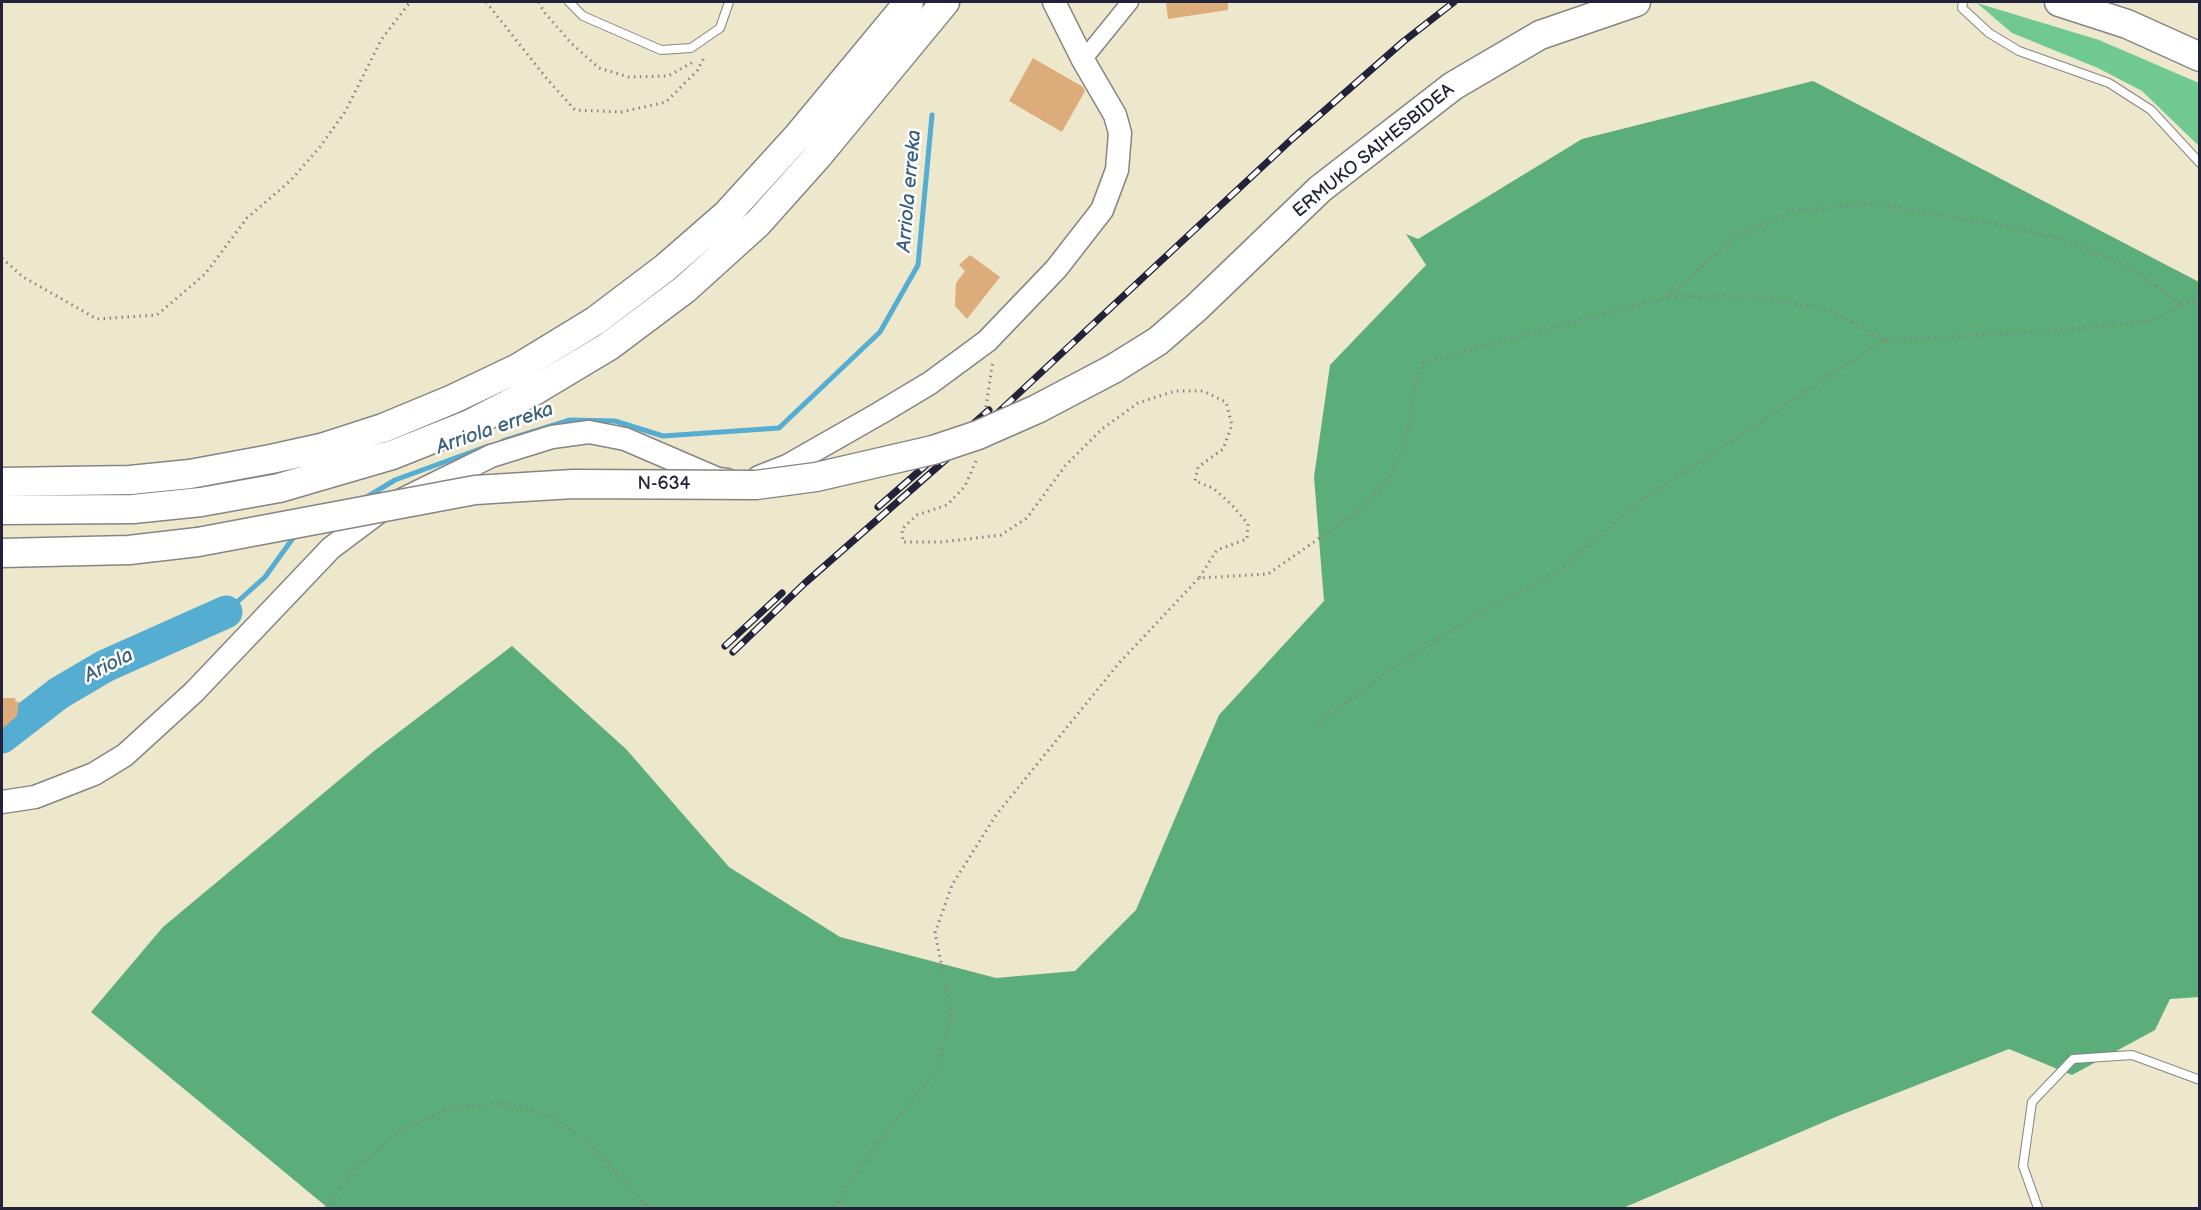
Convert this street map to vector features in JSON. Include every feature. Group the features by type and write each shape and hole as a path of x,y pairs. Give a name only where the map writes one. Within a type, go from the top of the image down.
{"highway":[{"path":"2,482 130,480 190,474 321,448 383,428 453,399 518,368 595,321 665,268 727,214 798,136 909,2"},
{"path":"2,510 133,509 201,502 279,488 392,455 470,424 534,391 609,346 685,289 758,223 817,157 945,2"},
{"name":"ERMUKO SAIHESBIDEA","path":"1113,369 1158,341 1196,308 1320,189 1453,86 1540,35 1636,2"},
{"path":"2059,2 2127,24 2199,57"},
{"name":"N-634","path":"2,553 129,550 198,542 475,490 573,484 756,484 816,477 923,452 978,435 1037,409 1113,369"}],"street":[{"path":"2,802 35,797 94,774 125,755 194,692 331,548 383,510 442,478 491,456 552,437 589,432 625,439 718,479 749,482 787,466 910,395 949,369 996,332 1083,237 1102,210 1117,170 1120,134 1115,115 1083,60 1054,2"},
{"path":"1083,60 1130,2"}],"lane":[{"path":"569,2 583,16 660,50 692,48 720,28 729,2"},
{"path":"1963,2 1962,8 1989,33 2019,51 2109,82 2151,110 2199,163"},
{"path":"2038,1209 2023,1166 2032,1102 2073,1059 2132,1055 2199,1080"}],"path":[{"path":"2,258 23,277 98,319 157,315 205,274 247,218 290,181 320,147 345,112 381,40 410,2"},
{"path":"486,2 547,79 575,110 621,112 666,102 697,71 720,28"},
{"path":"539,2 544,12 572,44 599,68 629,77 668,76 704,56"},
{"path":"1668,297 1734,238 1790,212 1868,203 1991,223 2065,240 2136,271 2181,304"},
{"path":"1199,578 1268,574 1364,507 1390,477 1407,436 1414,388 1424,362 1668,297 1754,296 1829,310 1884,340"},
{"path":"1316,725 1383,675 1461,624 1559,571 1639,502 1884,340 2055,331 2153,320 2181,304 2199,302"},
{"path":"985,415 996,332"},
{"path":"836,1209 851,1181 892,1124 935,1073 952,1016 936,933 952,885 996,815 1119,663 1199,578 1217,550 1247,540 1248,524 1231,504 1213,488 1195,481 1198,466 1223,449 1232,425 1226,402 1203,391 1175,391 1138,403 1102,429 1065,466 1027,518 1001,535 942,542 903,542 902,529 917,515 948,505 965,486 978,456"},
{"path":"325,1209 353,1171 402,1130 450,1109 503,1103 550,1116 586,1140 639,1199 651,1209"}],"green space":[{"path":"1977,3 2099,40 2199,83 2199,146 2142,91 2098,68 2012,33"},
{"path":"1813,81 2199,282 2199,997 2170,999 2155,1030 2072,1075 2009,1049 1838,1116 1623,1208 328,1208 91,1012 163,927 374,751 512,646 626,749 729,867 840,937 996,978 1075,971 1136,910 1219,715 1324,601 1314,477 1330,365 1426,265 1406,234 1418,239 1582,139"}],"building":[{"path":"1166,2 1228,2 1228,10 1168,19"},
{"path":"1033,58 1083,87 1085,91 1062,132 1009,101"},
{"path":"970,255 1000,277 967,319 955,306 956,283 965,271 959,265"},
{"path":"2,698 15,698 16,702 19,701 17,716 2,729"}],"waterway":[{"name":"Arriola erreka","path":"503,441 570,420 615,421 663,436 779,428 880,332 918,265 932,115"},
{"name":"Arriola erreka","path":"365,498 395,480 488,446"},
{"name":"Arriola erreka","path":"226,612 265,577 296,534"},
{"name":"Ariola","path":"2,737 59,693 105,666 226,612"}],"railway":[{"path":"733,652 805,583 975,434 1292,139 1404,41 1454,2"},
{"path":"878,507 989,410"},
{"path":"725,646 782,593"}]}
